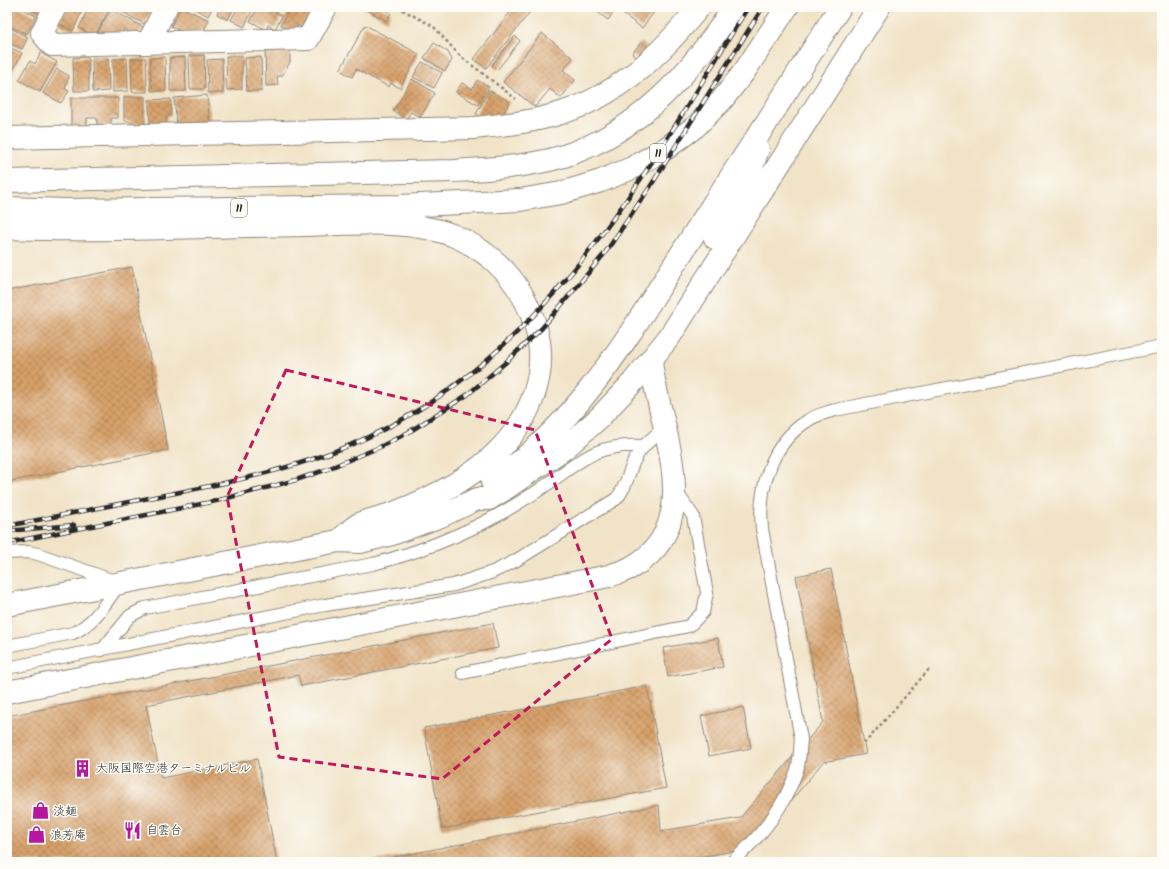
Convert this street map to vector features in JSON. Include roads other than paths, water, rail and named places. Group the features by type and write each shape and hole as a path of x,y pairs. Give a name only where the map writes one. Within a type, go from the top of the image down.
{"main road":[{"path":"55,7 42,33 52,45 308,39 326,7"},
{"path":"148,43 166,7"},
{"path":"7,138 474,128 536,119 562,113 591,101 633,76 682,28 699,7"},
{"path":"7,181 453,171 506,167 562,156 610,136 652,106 674,86 699,57 734,7"},
{"name":"11","path":"7,208 64,210 179,209 470,203 520,200 561,193 601,181 647,160 695,127 722,100 744,72 787,7"},
{"path":"477,499 483,488 513,467 540,444 584,397 636,326 840,7"},
{"path":"7,605 338,541 360,542 392,534 433,519 477,499 489,499 565,448 599,418 650,362 670,336 878,7"},
{"path":"7,692 609,576 632,567 655,548 665,532 671,513 674,489 674,473 665,427 653,382 650,362 653,336 746,187 765,125"},
{"path":"7,228 89,229 332,225 411,226 439,231 469,243 505,270 527,302 539,338 540,364 536,387 532,402 522,420 497,452 459,482 419,503 359,524 338,541"}],"lane":[{"path":"732,862 759,836 778,813 797,769 801,739 762,529 761,513 765,482 772,460 792,433 807,421 835,410 1162,346"},
{"path":"7,668 324,605 454,585 474,579 515,561 616,499 622,493 631,467 643,446 665,427"},
{"path":"102,650 130,616 145,608 373,564 398,557 443,541 496,516 534,494 593,453 620,446 643,446"},
{"path":"463,673 690,626 704,612 707,593 692,516 674,489"},
{"path":"7,553 17,552 38,554 120,583 91,620 80,630 73,633 7,646"}],"railway":[{"path":"7,526 209,486 295,465 316,458 392,425 459,382 518,331 571,273 619,210 664,144 748,7"},
{"path":"7,543 216,501 296,480 325,470 380,447 409,432 467,395 505,363 542,328 605,253 650,187 763,7"},
{"path":"7,531 74,525"}],"place":[{"name":"大阪国際空港ターミナルビル","path":"83,768"},
{"name":"淡麺","path":"40,811"},
{"name":"自雲台","path":"133,830"},
{"name":"浪芳庵","path":"37,835"}]}
